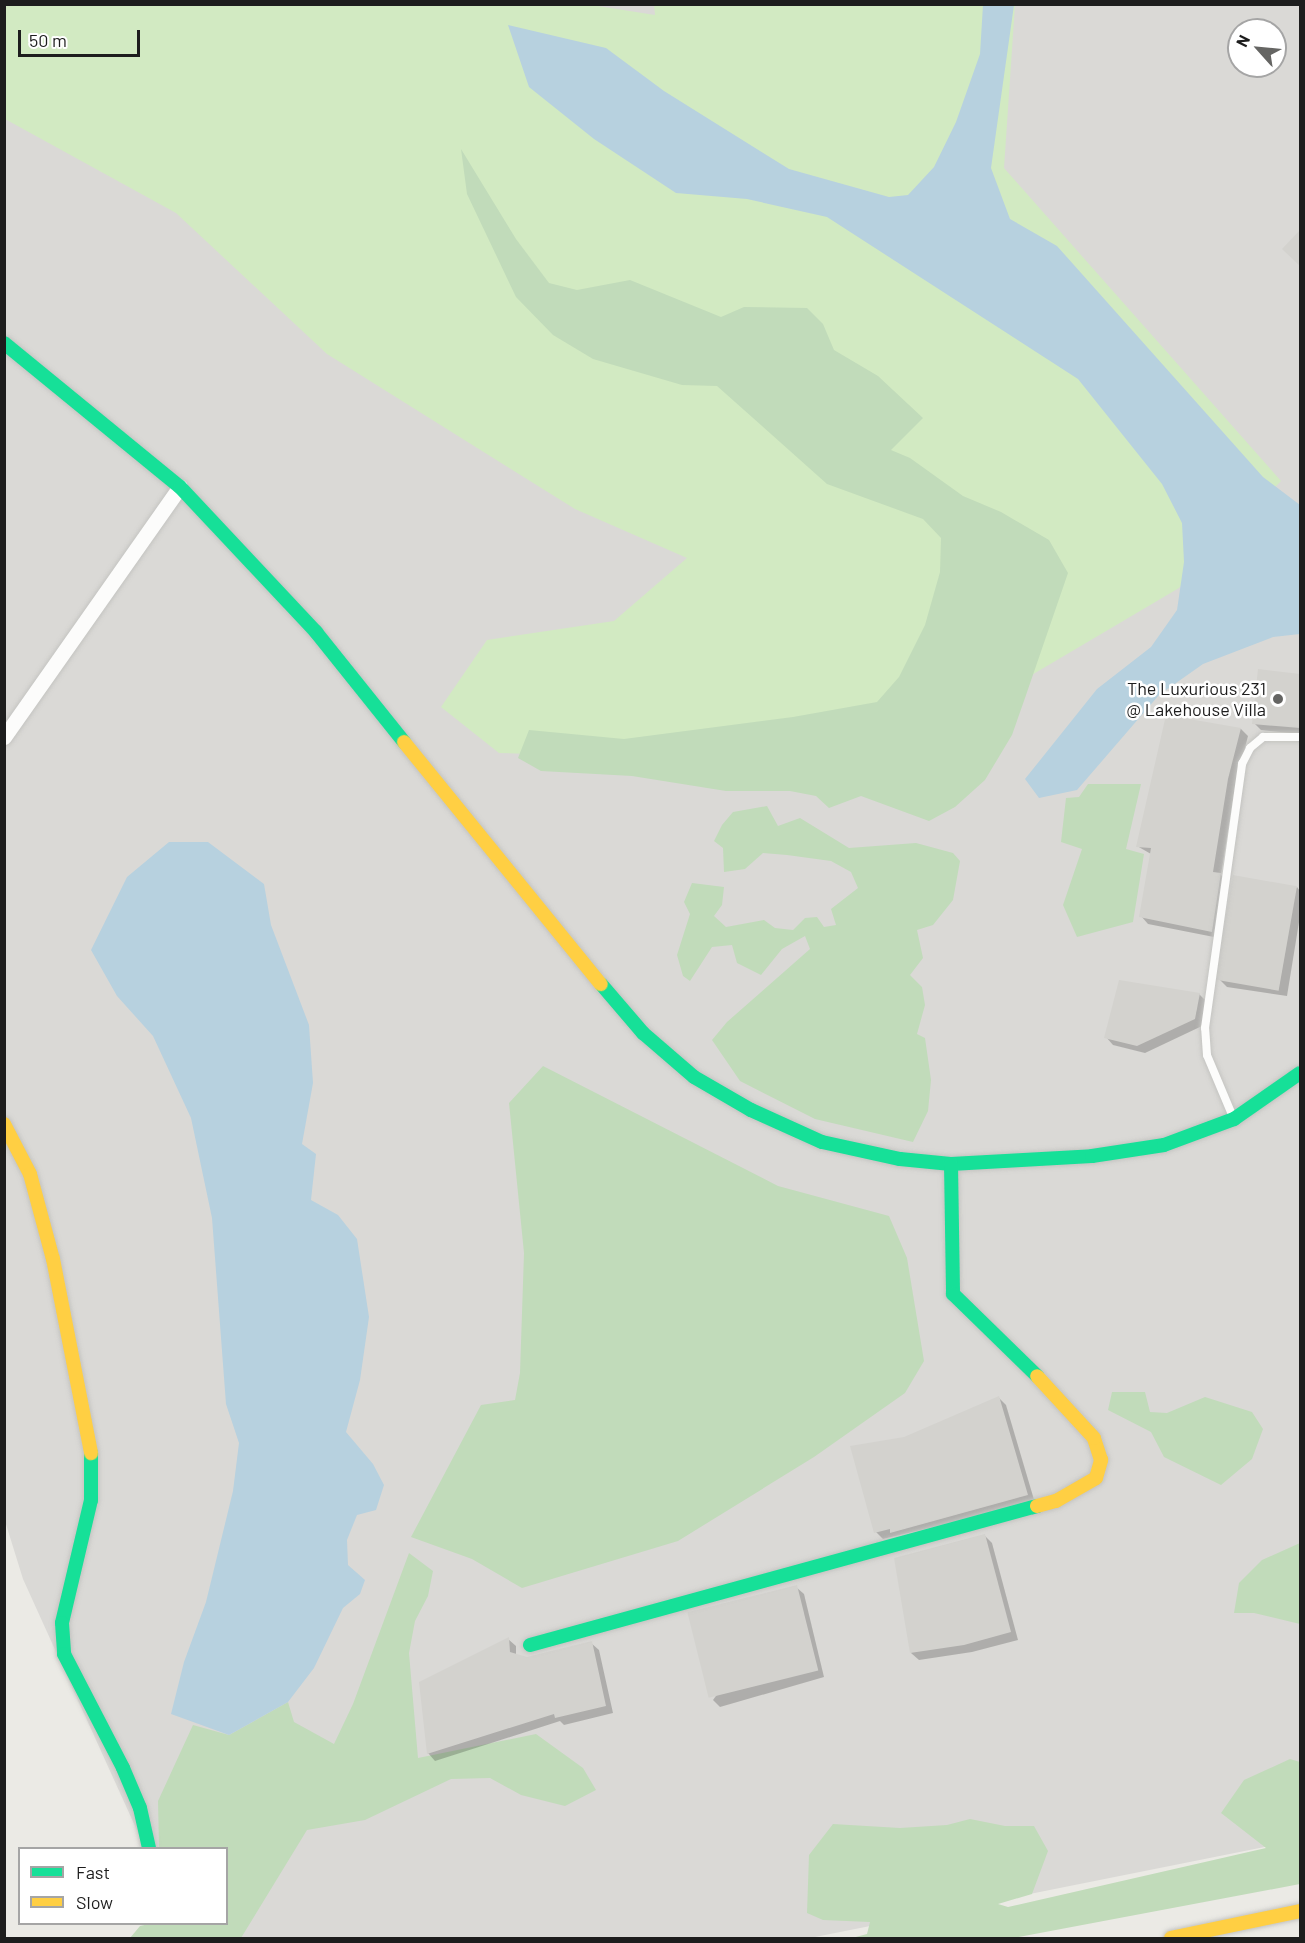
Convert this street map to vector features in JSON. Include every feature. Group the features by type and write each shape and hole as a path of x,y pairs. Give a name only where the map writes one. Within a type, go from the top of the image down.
{"main road":[{"path":"4,343 180,487 316,632 549,925 643,1033 694,1077 751,1110 822,1142 900,1159 951,1164 1092,1156 1164,1145 1233,1119 1300,1073"},
{"path":"4,1124 30,1174 50,1249 93,1465 91,1500 68,1586 62,1623 64,1654 123,1768 140,1808 149,1847"},
{"path":"530,1645 1056,1501 1096,1478 1101,1460 1094,1438 1073,1411 953,1294 950,1278 951,1164"},
{"path":"1171,1938 1300,1911"}],"street":[{"path":"4,737 180,487"}],"lane":[{"path":"1233,1119 1207,1055 1205,1028 1242,764 1250,748 1263,737 1300,737"}],"shaded area":[{"path":"4,5 1300,5 1300,1840 810,1938 186,1938 228,1925 228,1847 145,1847 23,1579 5,1521"}],"green space":[{"path":"585,4 655,15 654,5 1015,5 1004,168 1281,481 1179,588 925,738 794,763 499,753 441,707 487,640 614,621 687,558 575,509 327,354 176,213 5,119 4,5"},
{"path":"461,149 516,239 549,283 577,290 630,280 721,317 744,307 807,308 823,324 834,350 878,376 923,418 891,450 910,458 963,496 1001,512 1049,540 1068,573 1012,735 985,780 955,807 929,821 861,796 829,808 816,796 790,791 726,791 632,776 541,771 518,758 529,730 624,739 793,717 877,702 899,677 925,625 940,572 941,538 923,519 827,484 717,386 682,385 593,359 553,335 516,297 467,194"},
{"path":"1088,784 1141,784 1126,849 1144,854 1133,922 1077,937 1063,905 1082,849 1061,842 1066,798 1079,797"},
{"path":"767,806 778,826 800,818 849,848 916,843 953,853 960,861 953,900 933,925 917,930 923,958 910,975 922,987 925,1005 917,1034 925,1038 931,1080 928,1111 913,1142 815,1119 740,1081 712,1040 727,1022 810,949 805,936 782,949 761,975 737,963 732,945 712,947 690,981 683,976 677,955 690,914 684,902 692,883 724,887 722,905 714,916 726,927 764,920 775,928 793,930 805,918 817,917 824,927 836,925 831,909 858,888 851,872 831,861 787,855 763,853 745,869 724,872 723,848 714,841 722,825 733,812"},
{"path":"543,1066 778,1186 889,1216 907,1258 924,1361 905,1393 814,1457 678,1541 522,1588 472,1559 411,1537 481,1405 515,1400 520,1373 524,1253 509,1103"},
{"path":"1112,1392 1145,1392 1150,1412 1167,1413 1205,1397 1252,1412 1263,1429 1252,1459 1221,1485 1164,1457 1151,1432 1108,1410"},
{"path":"1300,1543 1300,1624 1254,1613 1234,1613 1239,1583 1262,1560"},
{"path":"409,1553 433,1571 428,1596 415,1621 409,1653 418,1758 536,1734 583,1768 596,1790 565,1806 521,1795 490,1778 451,1779 365,1820 307,1830 241,1938 130,1938 140,1926 144,1925 228,1925 228,1847 159,1847 158,1801 193,1725 229,1735 288,1702 294,1722 334,1744 353,1704"},
{"path":"1290,1759 1300,1762 1300,1884 1013,1938 852,1938 867,1934 870,1922 823,1920 807,1913 809,1855 833,1824 900,1828 947,1825 970,1819 1005,1826 1034,1826 1048,1851 1032,1894 998,1904 1008,1907 1266,1848 1221,1813 1244,1780"}],"water":[{"path":"983,5 1014,5 991,168 1010,219 1057,246 1263,477 1300,505 1300,634 1273,637 1203,664 1159,695 1077,790 1039,798 1025,779 1097,689 1151,647 1177,610 1184,562 1182,523 1162,484 1078,379 827,217 747,199 676,193 594,139 529,87 508,25 606,48 664,91 789,169 889,197 908,195 934,167 956,122 980,54"},
{"path":"169,842 208,842 264,884 271,925 309,1025 313,1083 302,1144 316,1154 311,1200 338,1215 357,1239 369,1317 360,1380 346,1432 373,1464 384,1485 376,1510 357,1515 347,1540 348,1565 365,1580 360,1594 343,1608 314,1668 288,1702 229,1735 171,1714 184,1662 206,1602 233,1491 239,1443 226,1404 212,1218 191,1118 153,1036 117,996 91,950 127,877"}],"building":[{"path":"1300,230 1300,266 1282,249"},
{"name":"The Luxurious 231 @ Lakehouse Villa","path":"1258,669 1300,674 1300,728 1252,724"},
{"path":"1166,715 1241,728 1228,779 1213,872 1221,873 1212,932 1139,917 1151,848 1136,847"},
{"path":"1233,875 1297,886 1279,991 1215,979"},
{"path":"1119,980 1200,993 1195,1019 1137,1046 1104,1038"},
{"path":"999,1396 1028,1495 890,1533 890,1529 874,1533 850,1446 904,1437"},
{"path":"985,1534 1011,1632 964,1645 910,1653 894,1558"},
{"path":"797,1585 818,1670 709,1698 687,1612"},
{"path":"509,1637 510,1652 527,1657 592,1641 606,1706 555,1718 554,1714 427,1754 419,1682"}],"traffic: fast":[{"path":"4,343 180,487 316,632 404,742"},
{"path":"601,984 643,1033 694,1077 751,1110 822,1142 900,1159 951,1164 1092,1156 1164,1145 1234,1119 1300,1073"},
{"path":"951,1164 953,1294 1037,1376"},
{"path":"91,1453 91,1500 62,1623 64,1654 123,1768 140,1808 149,1847"},
{"path":"530,1645 1037,1506"}],"traffic: slow":[{"path":"404,742 601,984"},
{"path":"4,1124 30,1174 53,1259 91,1453"},
{"path":"1037,1376 1094,1438 1101,1460 1096,1478 1056,1501 1037,1506"},
{"path":"1171,1938 1300,1911"}],"place":[{"name":"The Luxurious 231 @ Lakehouse Villa","path":"1278,699"}]}
